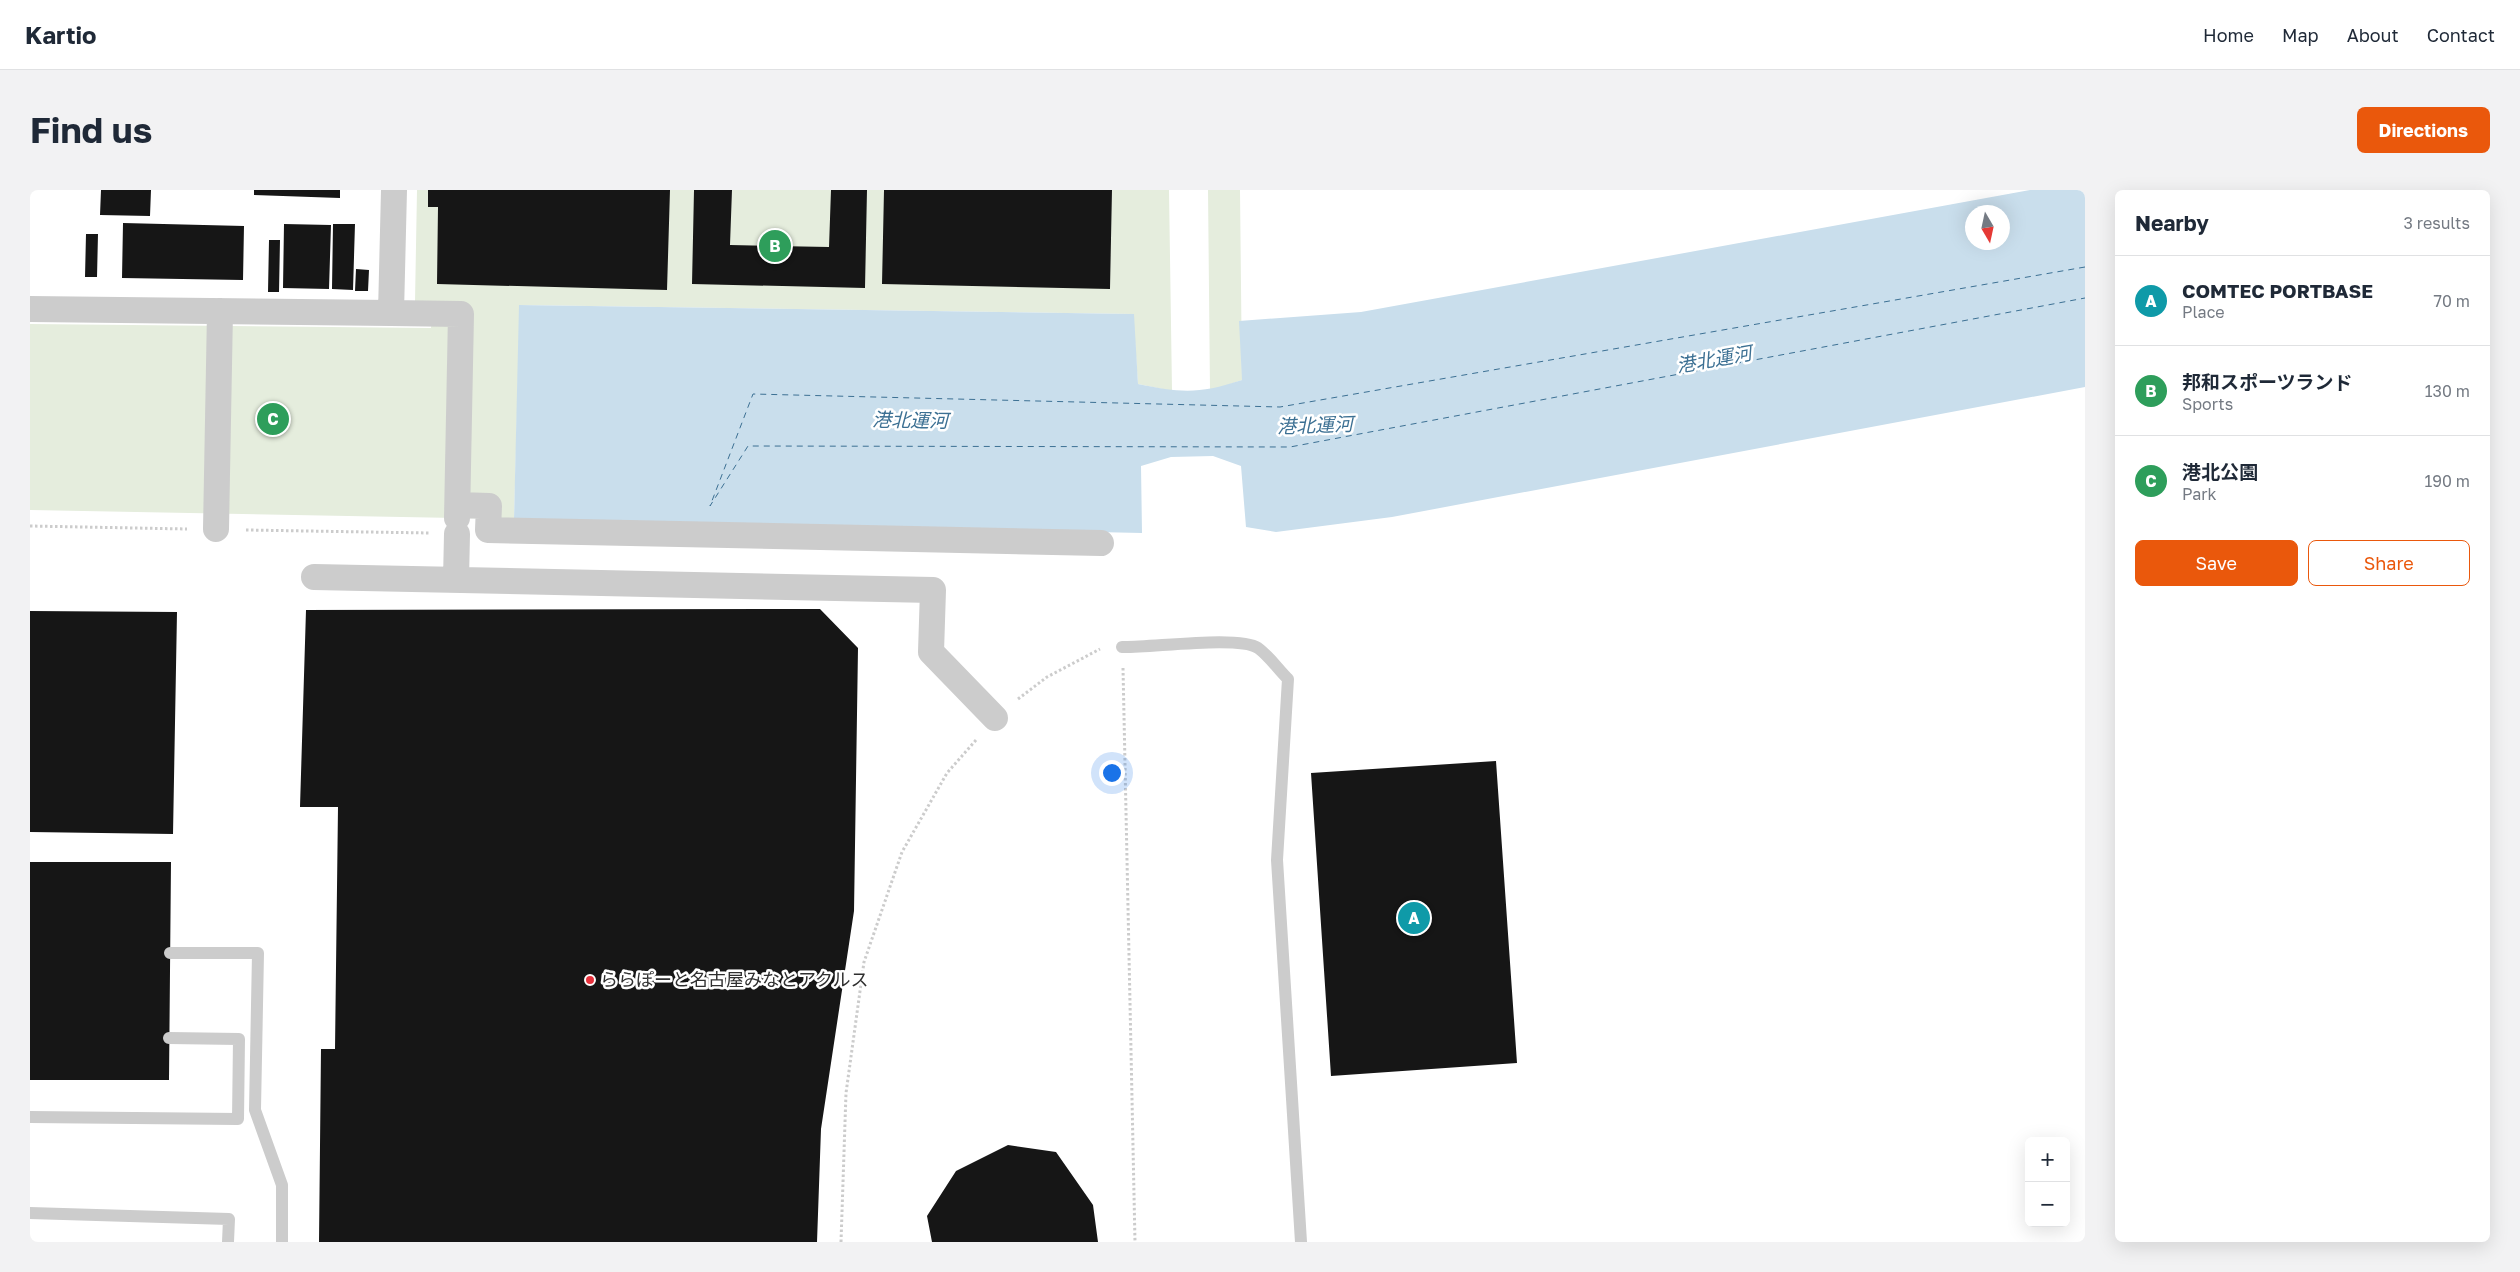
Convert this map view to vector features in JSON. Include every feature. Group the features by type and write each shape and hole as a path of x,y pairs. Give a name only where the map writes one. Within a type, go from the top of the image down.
{"street":[{"path":"391,313 394,190"},
{"path":"30,309 461,314 456,580"},
{"path":"216,529 220,311"},
{"path":"458,519 489,506 488,530 1101,543"},
{"path":"314,577 933,590 931,652 995,718"}],"lane":[{"path":"1122,647 1143,648 1228,642 1257,647 1288,679 1278,860 1301,1242"},
{"path":"170,953 258,954 255,1110 282,1185 282,1242"},
{"path":"30,1117 238,1119 239,1038 169,1038"},
{"path":"30,1213 229,1219 228,1242"}],"path":[{"path":"841,1242 846,1093 864,962 902,852 947,773 995,718 1047,677 1100,649 1122,647 1135,1242"}],"green space":[{"path":"417,190 1169,190 1172,391 1138,384 1133,314 520,305 514,519 30,510 30,324 431,328 431,302 415,302"},
{"path":"1208,190 1240,190 1242,380 1210,391"}],"water":[{"name":"港北運河","path":"2030,190 2085,190 2085,387 1392,517 1276,532 1246,527 1241,466 1213,456 1171,457 1141,466 1142,533 514,519 519,305 1134,314 1138,384 1190,391 1214,388 1242,380 1239,321 1361,312"}],"building":[{"path":"101,190 151,190 150,216 100,215"},
{"path":"254,190 340,190 340,198 254,195"},
{"path":"428,190 670,190 667,290 437,284 438,207 428,207"},
{"path":"694,190 732,190 730,245 829,247 831,190 867,190 865,288 692,284"},
{"path":"884,190 1112,190 1110,289 882,284"},
{"path":"123,223 244,226 243,280 122,278"},
{"path":"284,224 331,225 329,289 283,288"},
{"path":"333,224 355,224 353,290 332,289"},
{"path":"86,234 98,234 97,277 85,277"},
{"path":"269,240 280,240 279,292 268,292"},
{"path":"356,269 369,270 368,291 355,291"},
{"name":"ららぽーと名古屋みなとアクルス","path":"820,609 858,648 854,911 821,1129 817,1242 319,1242 321,1049 335,1049 338,807 300,807 306,610"},
{"path":"30,611 177,612 173,834 30,832"},
{"path":"1496,761 1517,1063 1331,1076 1311,773"},
{"path":"30,862 171,862 169,1080 30,1080"},
{"path":"1008,1145 1056,1152 1093,1205 1098,1242 932,1242 927,1216 956,1171"}],"ferry route":[{"path":"2085,267 1280,407 753,394 710,506 748,446 1290,447 2085,298"}],"place":[{"name":"邦和スポーツランド","path":"775,246"},
{"name":"港北公園","path":"273,419"},
{"name":"COMTEC PORTBASE","path":"1414,918"},
{"name":"ららぽーと名古屋みなとアクルス","path":"590,980"}]}
